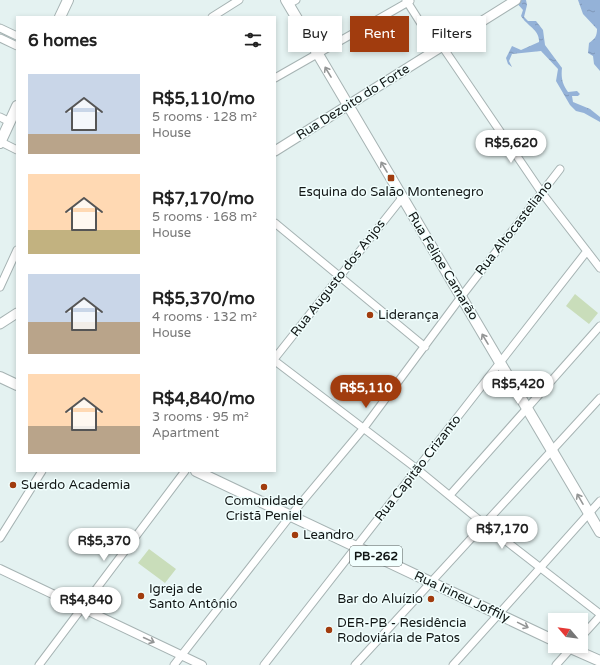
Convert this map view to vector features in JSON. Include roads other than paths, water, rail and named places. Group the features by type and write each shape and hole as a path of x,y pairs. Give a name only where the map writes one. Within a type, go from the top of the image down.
{"main road":[{"path":"60,16 68,0"},
{"name":"Rua Dezoito do Forte","path":"486,18 516,0"},
{"name":"Rua Felipe Camarão","path":"290,2 317,54 347,106 600,532"},
{"name":"Rua Dezoito do Forte","path":"276,150 432,52"},
{"path":"0,142 16,108"},
{"path":"0,324 16,314"},
{"path":"0,377 16,385"},
{"name":"Rua Irineu Joffily","path":"198,472 548,638"},
{"path":"583,653 600,661"}],"street":[{"path":"214,16 239,0"},
{"path":"276,77 408,1 417,16"},
{"path":"0,28 16,36"},
{"path":"0,38 16,46"},
{"path":"446,52 542,193 600,268"},
{"path":"0,118 10,122"},
{"path":"0,142 16,150"},
{"name":"Rua Altocasteliano","path":"174,665 291,515 364,429 460,297 560,169"},
{"name":"Rua Augusto dos Anjos","path":"276,357 402,198"},
{"path":"276,225 425,347"},
{"name":"Rua Capitão Crizanto","path":"264,665 587,251"},
{"path":"0,287 16,252"},
{"path":"450,495 600,326"},
{"path":"276,362 418,469 484,524 600,615 588,629"},
{"path":"355,665 600,398"},
{"path":"0,538 41,472"},
{"path":"39,665 184,472"},
{"path":"453,665 600,500"},
{"path":"0,569 202,665"},
{"path":"556,665 565,653"}],"water":[{"path":"526,0 527,5 524,17 528,21 536,21 543,30 545,45 562,68 562,80 568,92 577,91 580,94 578,96 572,96 573,102 590,109 600,117 600,122 584,113 576,111 570,105 556,81 558,69 541,51 512,54 509,61 512,67 508,64 506,58 512,46 521,50 539,42 539,38 535,31 521,16 523,10 515,1"},
{"path":"578,0 600,0 600,71 594,64 593,56 588,53 589,43 597,34 597,29 583,14"}],"place":[{"name":"Esquina do Salão Montenegro","path":"391,178"},
{"name":"Liderança","path":"370,315"},
{"name":"Suerdo Academia","path":"13,485"},
{"name":"Comunidade Cristã Peniel","path":"264,487"},
{"name":"Leandro","path":"295,535"},
{"name":"Igreja de Santo Antônio","path":"141,596"},
{"name":"Bar do Aluízio","path":"431,599"},
{"name":"DER-PB - Residência Rodoviária de Patos","path":"329,630"}]}
